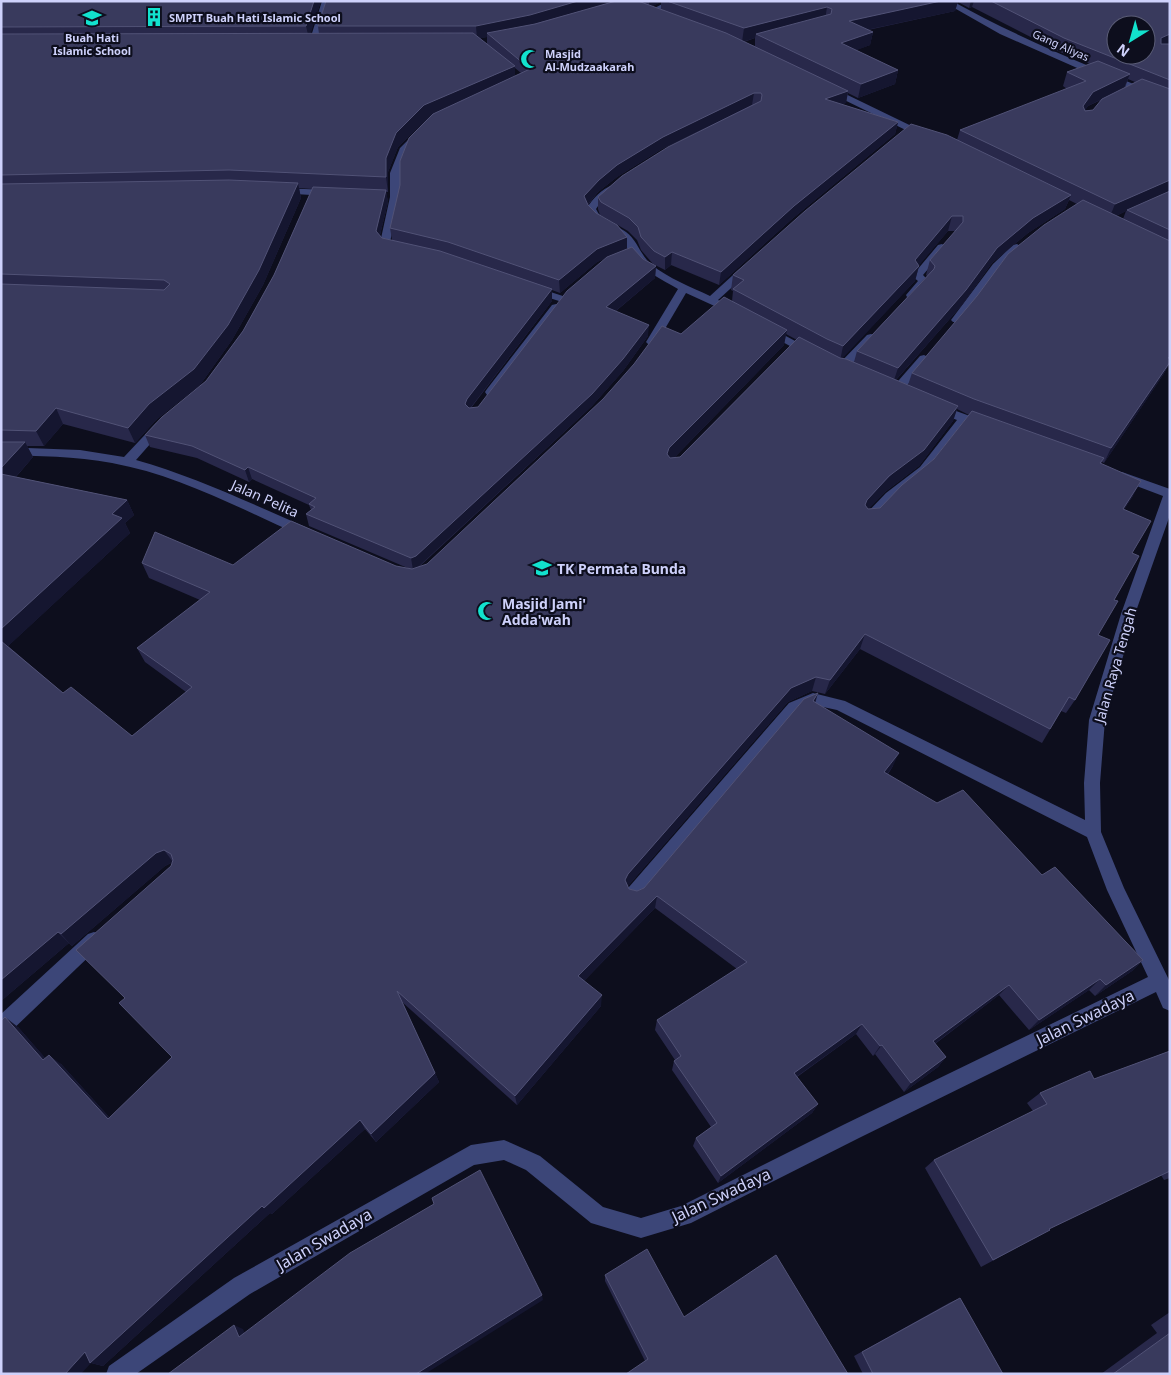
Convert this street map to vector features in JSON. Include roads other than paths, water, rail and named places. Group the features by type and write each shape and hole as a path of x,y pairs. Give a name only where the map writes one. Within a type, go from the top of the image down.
{"street":[{"path":"313,43 326,1"},
{"path":"666,18 646,11 675,1"},
{"name":"Gang Aliyas","path":"946,1 1004,32 1170,101"},
{"path":"304,44 323,44"},
{"path":"823,86 908,131 938,142"},
{"path":"1121,95 1135,88"},
{"path":"408,250 389,246 385,243 391,196 395,173 406,148 424,129"},
{"path":"620,183 599,198 591,210 595,218 623,234 632,243 630,254 684,288 712,300 749,320 791,348 819,358"},
{"path":"272,191 309,197 339,194"},
{"path":"948,331 997,266 1028,240"},
{"path":"905,301 924,281 917,276 947,241"},
{"path":"712,300 758,258"},
{"path":"485,400 530,338 565,297 526,287"},
{"path":"644,354 659,333 684,288"},
{"path":"842,369 879,328"},
{"path":"896,391 929,353"},
{"path":"930,405 992,428"},
{"path":"127,462 169,418"},
{"path":"869,519 891,496 924,470 964,419"},
{"name":"Jalan Pelita","path":"1,451 69,452 127,462 197,485 314,536"},
{"path":"1109,471 1170,495"},
{"name":"Jalan Raya Tengah","path":"1170,495 1128,614 1097,720 1092,783 1093,832 1116,890 1170,1002"},
{"path":"635,894 794,707 813,700 840,705 1093,832"},
{"path":"1,1027 106,928"},
{"name":"Jalan Swadaya","path":"117,1374 242,1286 471,1154 504,1150 533,1163 598,1216 641,1228 684,1216 852,1131 1159,981"}],"place":[{"name":"SMPIT Buah Hati Islamic School","path":"154,17"},
{"name":"Buah Hati Islamic School","path":"92,18"},
{"name":"Masjid Al-Mudzaakarah","path":"530,59"},
{"name":"TK Permata Bunda","path":"542,568"},
{"name":"Masjid Jami' Adda'wah","path":"487,611"}]}
